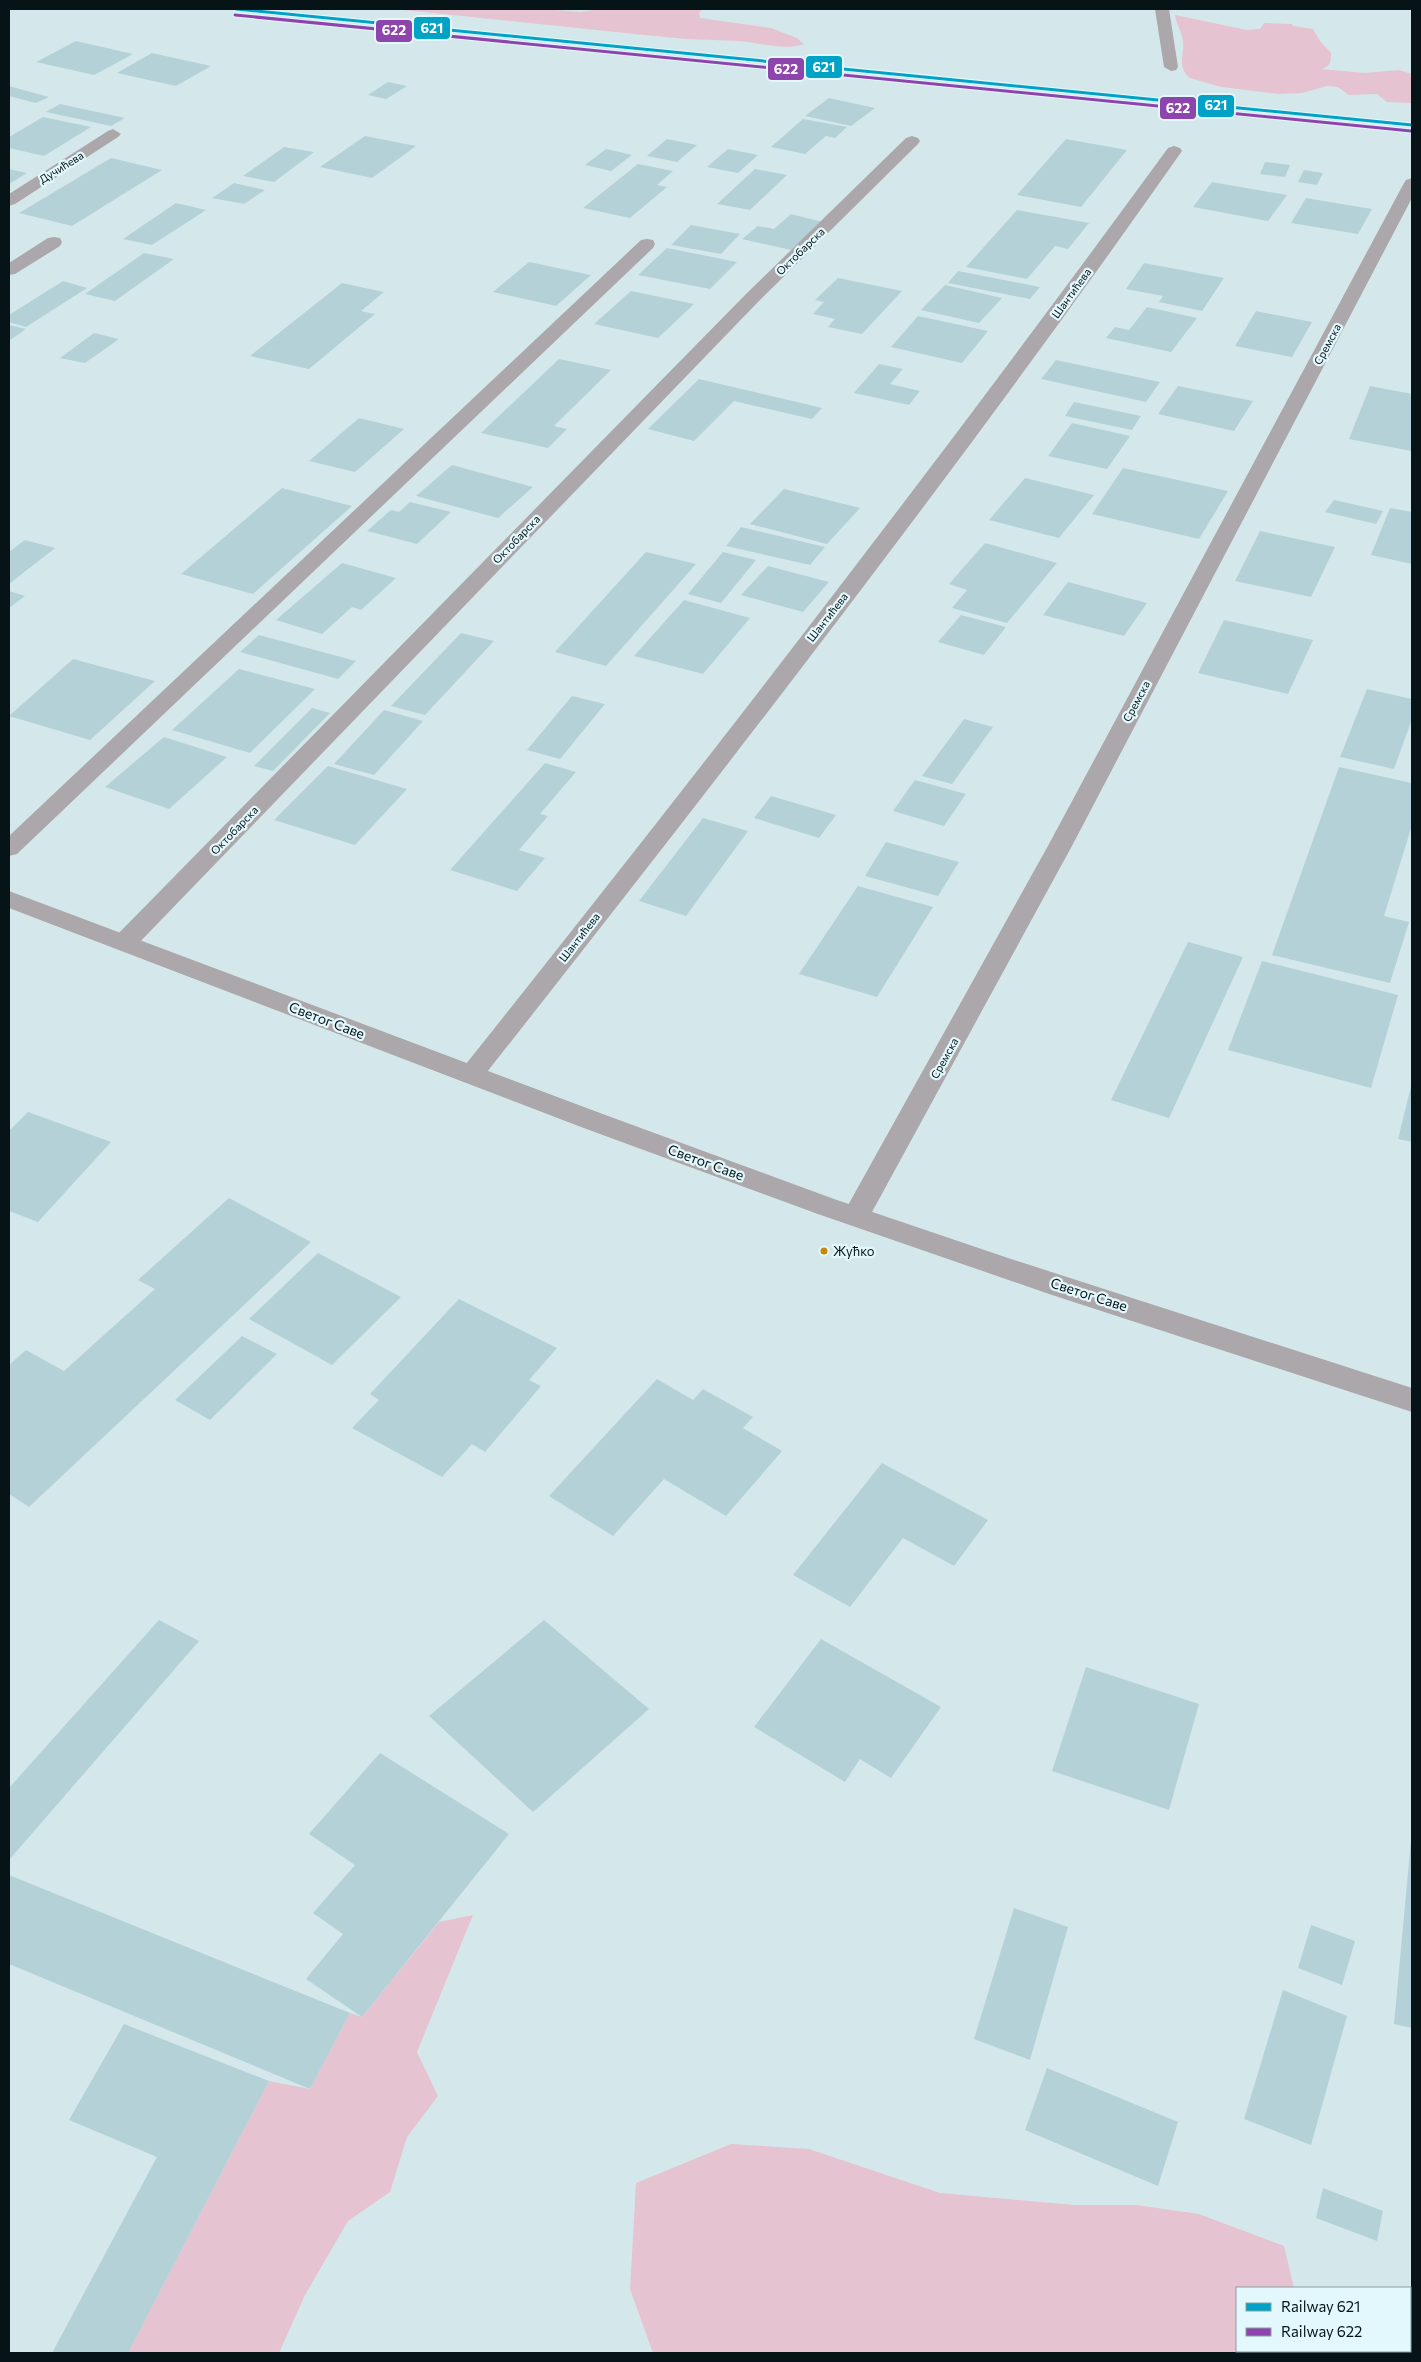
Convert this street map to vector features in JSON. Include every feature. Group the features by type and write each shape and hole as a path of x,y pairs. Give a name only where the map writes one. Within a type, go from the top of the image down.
{"street":[{"path":"1162,9 1171,67"},
{"name":"Дучићева","path":"9,201 114,134"},
{"name":"Октобарска","path":"125,942 649,402 912,141"},
{"name":"Шантићева","path":"471,1075 895,529 1003,386 1174,151"},
{"name":"Сремска","path":"856,1216 1061,844 1412,183"},
{"path":"9,270 54,242"},
{"path":"9,849 646,244"},
{"name":"Светог Саве","path":"9,899 471,1075 942,1247 1412,1400"}],"shaded area":[{"path":"394,9 542,9 581,12 599,9 702,9 699,13 700,18 771,28 797,38 804,44 781,47 740,41 681,39"},
{"path":"1175,15 1247,30 1260,29 1264,23 1292,24 1293,26 1313,29 1320,41 1331,53 1329,64 1321,69 1365,73 1399,70 1412,74 1412,103 1387,102 1377,94 1349,95 1338,87 1327,86 1302,93 1278,94 1221,87 1190,78 1182,65 1183,41"},
{"path":"473,1915 417,2052 438,2096 407,2137 390,2192 348,2221 305,2295 279,2353 128,2353 269,2081 310,2089 350,2013 362,2017 439,1922"},
{"path":"731,2144 809,2149 940,2193 1074,2205 1136,2205 1199,2214 1284,2246 1294,2287 1236,2287 1236,2352 1315,2353 653,2353 630,2289 636,2183"}],"building":[{"path":"76,41 133,54 94,75 36,62"},
{"path":"152,53 211,66 176,86 117,73"},
{"path":"388,82 407,86 386,99 368,95"},
{"path":"9,86 49,97 36,103 9,96"},
{"path":"829,98 875,108 851,126 805,116"},
{"path":"60,104 125,118 111,126 46,112"},
{"path":"43,117 91,127 44,156 9,148 9,137"},
{"path":"803,119 847,127 835,138 826,136 805,154 771,147"},
{"path":"365,136 416,146 372,178 320,167"},
{"path":"667,139 697,145 677,162 647,156"},
{"path":"1066,139 1127,150 1081,207 1017,195"},
{"path":"284,147 314,152 274,182 243,176"},
{"path":"606,149 632,155 611,171 585,165"},
{"path":"728,149 758,155 738,173 707,167"},
{"path":"111,158 162,170 72,226 19,213"},
{"path":"1265,162 1290,165 1285,177 1260,174"},
{"path":"638,164 673,171 657,185 667,187 630,218 583,208"},
{"path":"9,169 27,173 9,184"},
{"path":"755,169 787,175 750,210 717,204"},
{"path":"1304,170 1323,173 1317,185 1298,182"},
{"path":"1212,182 1287,195 1268,221 1193,207"},
{"path":"234,183 265,190 244,204 212,198"},
{"path":"1306,198 1372,209 1358,234 1291,223"},
{"path":"176,203 206,210 152,245 123,239"},
{"path":"1017,210 1089,223 1068,249 1055,246 1027,279 966,267"},
{"path":"791,214 823,222 791,250 742,239 758,226 774,229"},
{"path":"691,225 740,234 721,254 671,245"},
{"path":"667,248 737,262 710,289 638,275"},
{"path":"144,253 174,259 115,301 85,294"},
{"path":"529,262 591,275 556,306 493,292"},
{"path":"1144,263 1224,278 1202,311 1159,302 1163,296 1126,289"},
{"path":"958,271 1040,287 1030,299 948,283"},
{"path":"838,278 902,291 862,334 828,327 835,319 813,314 824,302 815,300"},
{"path":"63,281 87,288 26,327 9,322 9,315"},
{"path":"342,283 384,292 361,311 375,314 309,369 250,356"},
{"path":"945,285 1002,298 979,323 921,310"},
{"path":"631,291 694,304 658,338 594,324"},
{"path":"1147,307 1197,318 1171,352 1106,338 1115,327 1129,330"},
{"path":"1256,311 1312,322 1292,357 1235,346"},
{"path":"918,316 988,331 962,363 891,347"},
{"path":"9,325 26,329 9,341"},
{"path":"94,333 119,339 85,363 60,358"},
{"path":"559,359 611,370 554,426 567,429 548,448 481,433"},
{"path":"1056,360 1160,382 1146,402 1041,379"},
{"path":"879,364 903,369 890,384 920,391 909,405 854,393"},
{"path":"699,379 822,408 812,419 734,401 694,441 648,429"},
{"path":"1178,386 1253,401 1234,431 1158,414"},
{"path":"1370,386 1412,394 1411,451 1349,439"},
{"path":"1074,402 1141,416 1132,430 1065,416"},
{"path":"359,418 404,429 355,472 309,461"},
{"path":"1072,423 1130,436 1107,469 1048,456"},
{"path":"452,465 533,487 498,518 416,496"},
{"path":"1123,468 1228,491 1199,539 1092,514"},
{"path":"1025,478 1094,495 1059,538 989,520"},
{"path":"282,488 352,506 253,594 181,574"},
{"path":"784,489 860,508 827,544 750,524"},
{"path":"1334,500 1383,511 1376,524 1325,512"},
{"path":"410,502 451,512 417,544 367,531 391,510 399,512"},
{"path":"1390,508 1412,512 1412,564 1371,555"},
{"path":"741,527 825,547 810,565 726,546"},
{"path":"1260,531 1335,547 1311,597 1235,581"},
{"path":"25,540 55,548 9,584 9,552"},
{"path":"985,543 1057,563 1007,623 952,608 967,590 949,584"},
{"path":"646,552 696,564 606,666 555,652"},
{"path":"723,552 756,560 721,603 688,594"},
{"path":"342,563 396,578 361,610 352,607 322,634 276,620"},
{"path":"768,566 829,582 803,612 741,595"},
{"path":"1068,582 1147,603 1124,636 1043,615"},
{"path":"9,591 25,596 9,608"},
{"path":"684,600 750,618 703,674 634,656"},
{"path":"961,615 1006,627 984,655 938,642"},
{"path":"1224,620 1313,640 1288,694 1198,673"},
{"path":"461,633 494,641 425,715 391,706"},
{"path":"259,635 356,661 338,679 240,652"},
{"path":"73,659 155,681 90,740 9,716"},
{"path":"239,669 315,689 250,753 172,730"},
{"path":"1367,689 1412,699 1412,719 1394,769 1340,757"},
{"path":"572,696 605,704 560,759 527,750"},
{"path":"312,708 330,713 273,771 254,766"},
{"path":"384,710 423,721 374,775 334,764"},
{"path":"964,719 993,727 952,784 922,776"},
{"path":"164,737 227,757 169,809 105,787"},
{"path":"545,763 576,772 540,814 548,816 519,850 545,858 517,891 450,870"},
{"path":"328,766 407,789 355,845 274,820"},
{"path":"1339,767 1412,783 1412,825 1384,916 1409,922 1390,983 1272,955"},
{"path":"915,780 966,794 944,826 893,811"},
{"path":"771,796 836,815 819,838 754,818"},
{"path":"703,818 748,831 686,916 639,901"},
{"path":"886,842 959,862 938,896 865,876"},
{"path":"858,886 933,907 877,997 799,974"},
{"path":"1188,942 1243,957 1169,1118 1111,1100"},
{"path":"1262,961 1398,995 1371,1088 1228,1050"},
{"path":"1412,1082 1412,1142 1398,1139"},
{"path":"28,1112 111,1142 38,1222 9,1211 9,1131"},
{"path":"229,1198 311,1242 29,1507 9,1494 9,1365 26,1350 64,1371 155,1289 138,1280"},
{"path":"318,1253 401,1297 332,1365 249,1319"},
{"path":"459,1299 557,1348 529,1380 541,1386 485,1452 472,1444 442,1477 352,1428 379,1400 370,1394"},
{"path":"242,1336 277,1354 210,1420 175,1400"},
{"path":"657,1379 693,1400 703,1389 753,1417 743,1428 782,1451 726,1516 664,1479 613,1536 549,1496"},
{"path":"882,1463 988,1520 954,1566 903,1538 850,1607 793,1575"},
{"path":"159,1620 199,1641 9,1860 9,1788"},
{"path":"544,1620 649,1709 533,1812 429,1716"},
{"path":"821,1639 941,1707 891,1778 860,1759 845,1782 754,1727"},
{"path":"1086,1667 1199,1704 1169,1810 1052,1771"},
{"path":"380,1753 509,1834 362,2017 306,1979 343,1934 313,1913 355,1865 309,1834"},
{"path":"1412,1840 1412,2028 1394,2024"},
{"path":"9,1875 350,2013 310,2089 9,1964"},
{"path":"1014,1908 1068,1927 1030,2060 974,2039"},
{"path":"1311,1925 1355,1941 1342,1985 1298,1968"},
{"path":"1283,1990 1347,2016 1311,2145 1244,2119"},
{"path":"124,2024 269,2081 128,2353 52,2353 157,2157 69,2120"},
{"path":"1047,2068 1178,2122 1158,2186 1025,2130"},
{"path":"1323,2188 1383,2211 1377,2241 1316,2218"}],"rail line":[{"name":"621","path":"236,9 1412,125"},
{"name":"622","path":"235,15 1411,131"}],"place":[{"name":"Жућко","path":"824,1251"}]}
